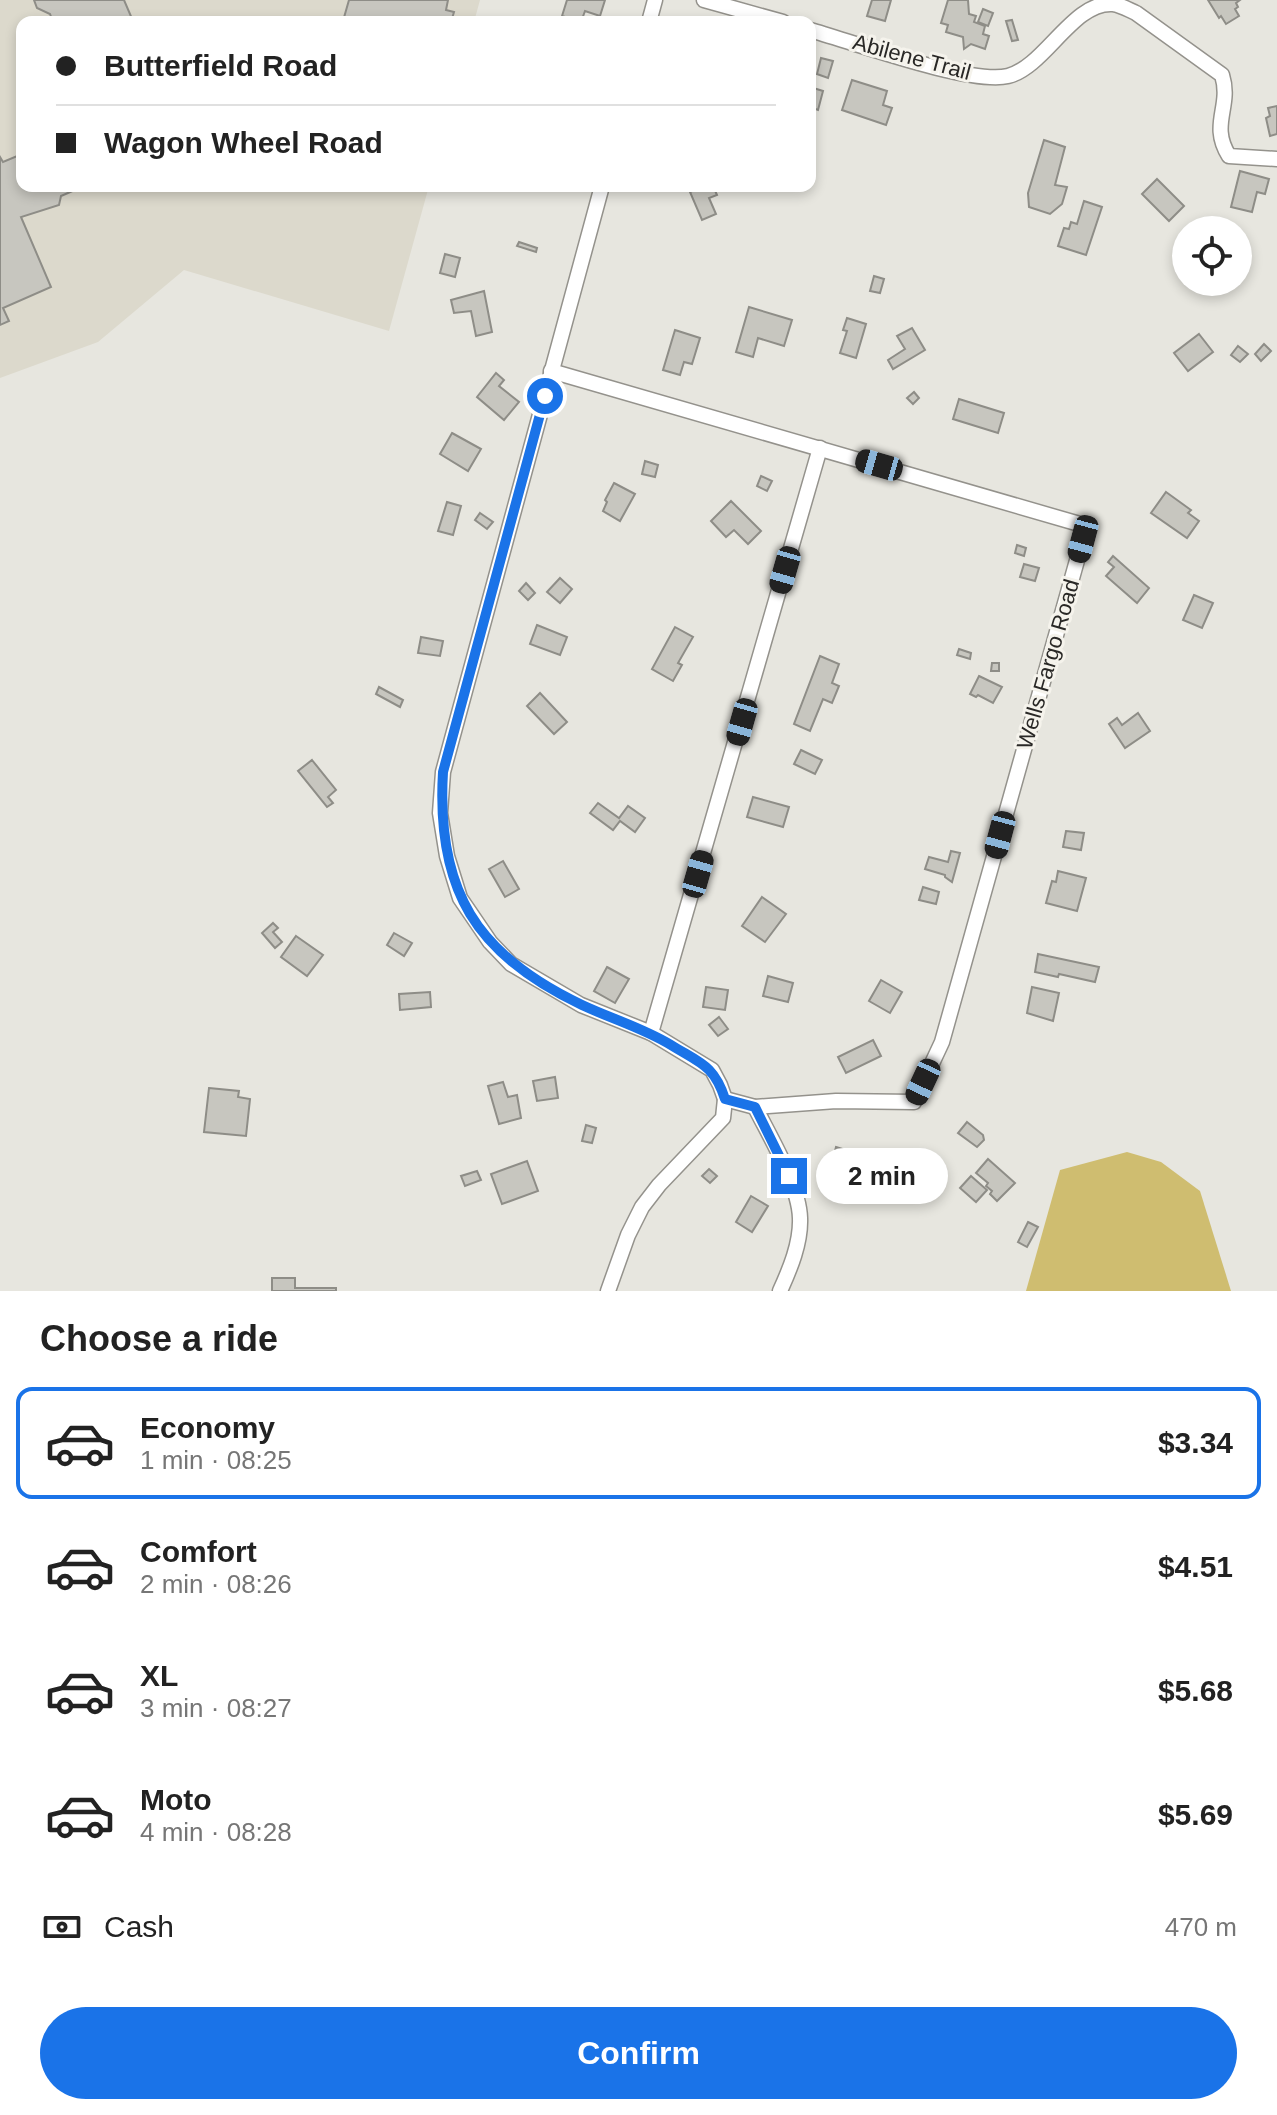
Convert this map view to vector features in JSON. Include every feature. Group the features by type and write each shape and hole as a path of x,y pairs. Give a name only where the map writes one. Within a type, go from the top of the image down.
{"street":[{"path":"704,0 761,16"},
{"name":"Abilene Trail","path":"816,32 965,75 1008,76 1035,60 1075,21 1091,10 1110,4 1122,7 1136,13 1222,75 1226,88 1220,141 1229,156 1276,157"},
{"path":"600,192 443,772 440,813 444,843 460,898 490,942 511,964 581,1005 651,1033 712,1070 725,1099 723,1118 642,1207 628,1235 608,1291"},
{"name":"Wells Fargo Road","path":"551,371 1083,525 1083,539 942,1042 914,1102 836,1101 755,1107 725,1099"},
{"path":"651,1033 820,448"},
{"path":"755,1107 789,1176 800,1218 793,1262 780,1291"}],"shaded area":[{"path":"0,0 480,0 476,16 16,16 16,192 427,192 389,331 184,270 98,342 0,378"},
{"path":"1127,1152 1161,1162 1200,1191 1231,1291 1026,1291 1060,1170"}],"building":[{"path":"34,0 124,0 131,16 51,16 37,8"},
{"path":"349,0 448,0 446,10 454,12 453,16 344,16"},
{"path":"567,0 605,0 600,16 585,11 583,16 562,16"},
{"path":"872,0 891,0 885,21 867,16"},
{"path":"948,0 968,0 969,14 976,16 974,22 985,26 983,34 989,36 985,49 971,44 964,49 963,37 946,32 948,25 941,23"},
{"path":"1208,0 1240,0 1235,9 1239,16 1226,24"},
{"path":"983,9 993,13 988,26 978,22"},
{"path":"1012,20 1018,40 1012,41 1006,21"},
{"path":"821,58 833,61 828,78 817,74"},
{"path":"852,80 887,91 883,105 892,108 886,125 842,110"},
{"path":"816,89 823,91 816,109"},
{"path":"1277,106 1277,134 1270,136 1266,118 1270,116 1268,108"},
{"path":"1044,140 1065,147 1055,185 1067,187 1062,204 1050,214 1029,207 1028,193"},
{"path":"0,157 3,162 16,157 16,192 70,192 61,196 59,205 21,217 51,287 3,308 9,321 0,325"},
{"path":"1240,171 1269,179 1265,194 1257,192 1252,212 1231,207"},
{"path":"1157,179 1184,206 1169,221 1142,194"},
{"path":"690,192 716,192 717,195 709,198 716,214 702,220"},
{"path":"1084,201 1102,207 1086,255 1058,246 1064,228 1069,229 1071,222 1077,224"},
{"path":"519,242 537,248 536,252 517,246"},
{"path":"445,254 460,258 455,277 440,273"},
{"path":"874,276 884,279 880,293 870,291"},
{"path":"484,291 492,332 476,336 471,311 454,313 451,300"},
{"path":"749,307 792,320 784,346 758,338 753,357 736,352"},
{"path":"847,318 866,324 856,358 840,353 847,331 843,330"},
{"path":"912,328 925,350 893,369 888,360 905,349 897,336"},
{"path":"675,330 700,338 692,364 684,362 680,375 663,370"},
{"path":"1199,334 1213,352 1188,371 1174,353"},
{"path":"1264,344 1271,351 1261,361 1255,354"},
{"path":"1238,346 1248,354 1240,362 1231,355"},
{"path":"496,373 504,380 499,386 519,402 504,420 477,397"},
{"path":"914,392 919,398 913,404 907,398"},
{"path":"959,399 1004,413 998,433 953,419"},
{"path":"452,433 481,449 468,471 440,454"},
{"path":"645,461 658,465 655,477 642,474"},
{"path":"761,476 772,481 767,491 757,486"},
{"path":"614,483 635,494 620,521 603,511"},
{"path":"1166,492 1191,510 1188,513 1199,521 1187,538 1151,513"},
{"path":"731,501 761,531 748,544 734,530 726,537 711,521"},
{"path":"447,502 461,506 453,535 438,531"},
{"path":"480,513 493,522 487,529 475,520"},
{"path":"1017,545 1026,548 1024,556 1015,553"},
{"path":"1113,556 1149,588 1137,603 1106,576 1114,567 1108,562"},
{"path":"1024,564 1039,568 1035,581 1020,577"},
{"path":"560,578 572,589 560,603 547,592"},
{"path":"526,583 535,593 528,600 519,591"},
{"path":"1194,595 1213,603 1202,628 1183,620"},
{"path":"537,625 567,637 560,655 530,644"},
{"path":"675,627 693,637 678,663 682,665 673,681 652,669"},
{"path":"421,637 443,641 440,656 418,653"},
{"path":"959,649 971,653 970,659 957,655"},
{"path":"820,656 839,664 832,683 839,686 832,703 823,699 810,731 794,724"},
{"path":"992,663 999,663 999,671 991,671"},
{"path":"979,676 1002,687 993,703 970,694"},
{"path":"379,687 403,700 400,707 376,694"},
{"path":"540,693 567,722 554,734 527,706"},
{"path":"1138,713 1150,731 1125,748 1109,724 1117,718 1122,725"},
{"path":"801,750 822,760 815,774 794,764"},
{"path":"312,760 336,790 328,797 333,803 327,807 298,771"},
{"path":"753,797 789,807 783,827 747,817"},
{"path":"598,803 619,818 628,806 645,818 635,832 620,821 613,830 590,813"},
{"path":"1066,831 1084,833 1081,850 1063,847"},
{"path":"951,851 960,853 952,882 945,875 925,869 929,857 948,862"},
{"path":"503,861 519,889 505,897 489,869"},
{"path":"1058,871 1086,878 1077,911 1046,903"},
{"path":"923,887 939,892 936,904 919,900"},
{"path":"762,897 786,914 765,942 742,926"},
{"path":"273,923 278,928 273,932 282,942 275,948 262,933"},
{"path":"394,933 412,943 404,956 387,945"},
{"path":"296,936 323,955 307,976 281,957"},
{"path":"1038,954 1099,967 1095,982 1035,972"},
{"path":"607,967 629,979 615,1003 594,991"},
{"path":"768,976 793,983 788,1002 763,996"},
{"path":"881,980 902,992 890,1013 869,1001"},
{"path":"706,987 728,990 725,1010 703,1007"},
{"path":"1032,987 1059,993 1053,1021 1027,1013"},
{"path":"430,992 431,1007 400,1010 399,994"},
{"path":"719,1017 728,1029 718,1036 709,1025"},
{"path":"873,1040 881,1056 846,1073 838,1057"},
{"path":"555,1077 558,1098 537,1101 533,1081"},
{"path":"503,1082 508,1097 517,1095 521,1118 499,1124 488,1086"},
{"path":"209,1088 239,1091 238,1097 250,1099 246,1136 204,1132"},
{"path":"967,1122 983,1135 984,1140 977,1147 958,1133"},
{"path":"586,1125 596,1128 592,1143 582,1141"},
{"path":"836,1147 862,1155 856,1177 830,1170"},
{"path":"988,1159 1015,1183 997,1201 986,1186 988,1183 976,1173"},
{"path":"527,1161 538,1191 502,1204 491,1174"},
{"path":"709,1169 717,1176 710,1183 702,1176"},
{"path":"477,1171 481,1180 465,1186 461,1176"},
{"path":"971,1176 987,1190 976,1202 960,1188"},
{"path":"751,1196 768,1206 752,1232 736,1222"},
{"path":"1028,1222 1038,1227 1027,1247 1018,1242"},
{"path":"272,1278 295,1278 295,1288 336,1288 336,1291 272,1291"}],"route":[{"path":"545,396 443,772 440,813 444,843 460,898 490,942 511,964 581,1005 651,1033 712,1070 725,1099 755,1107 789,1176"}]}
